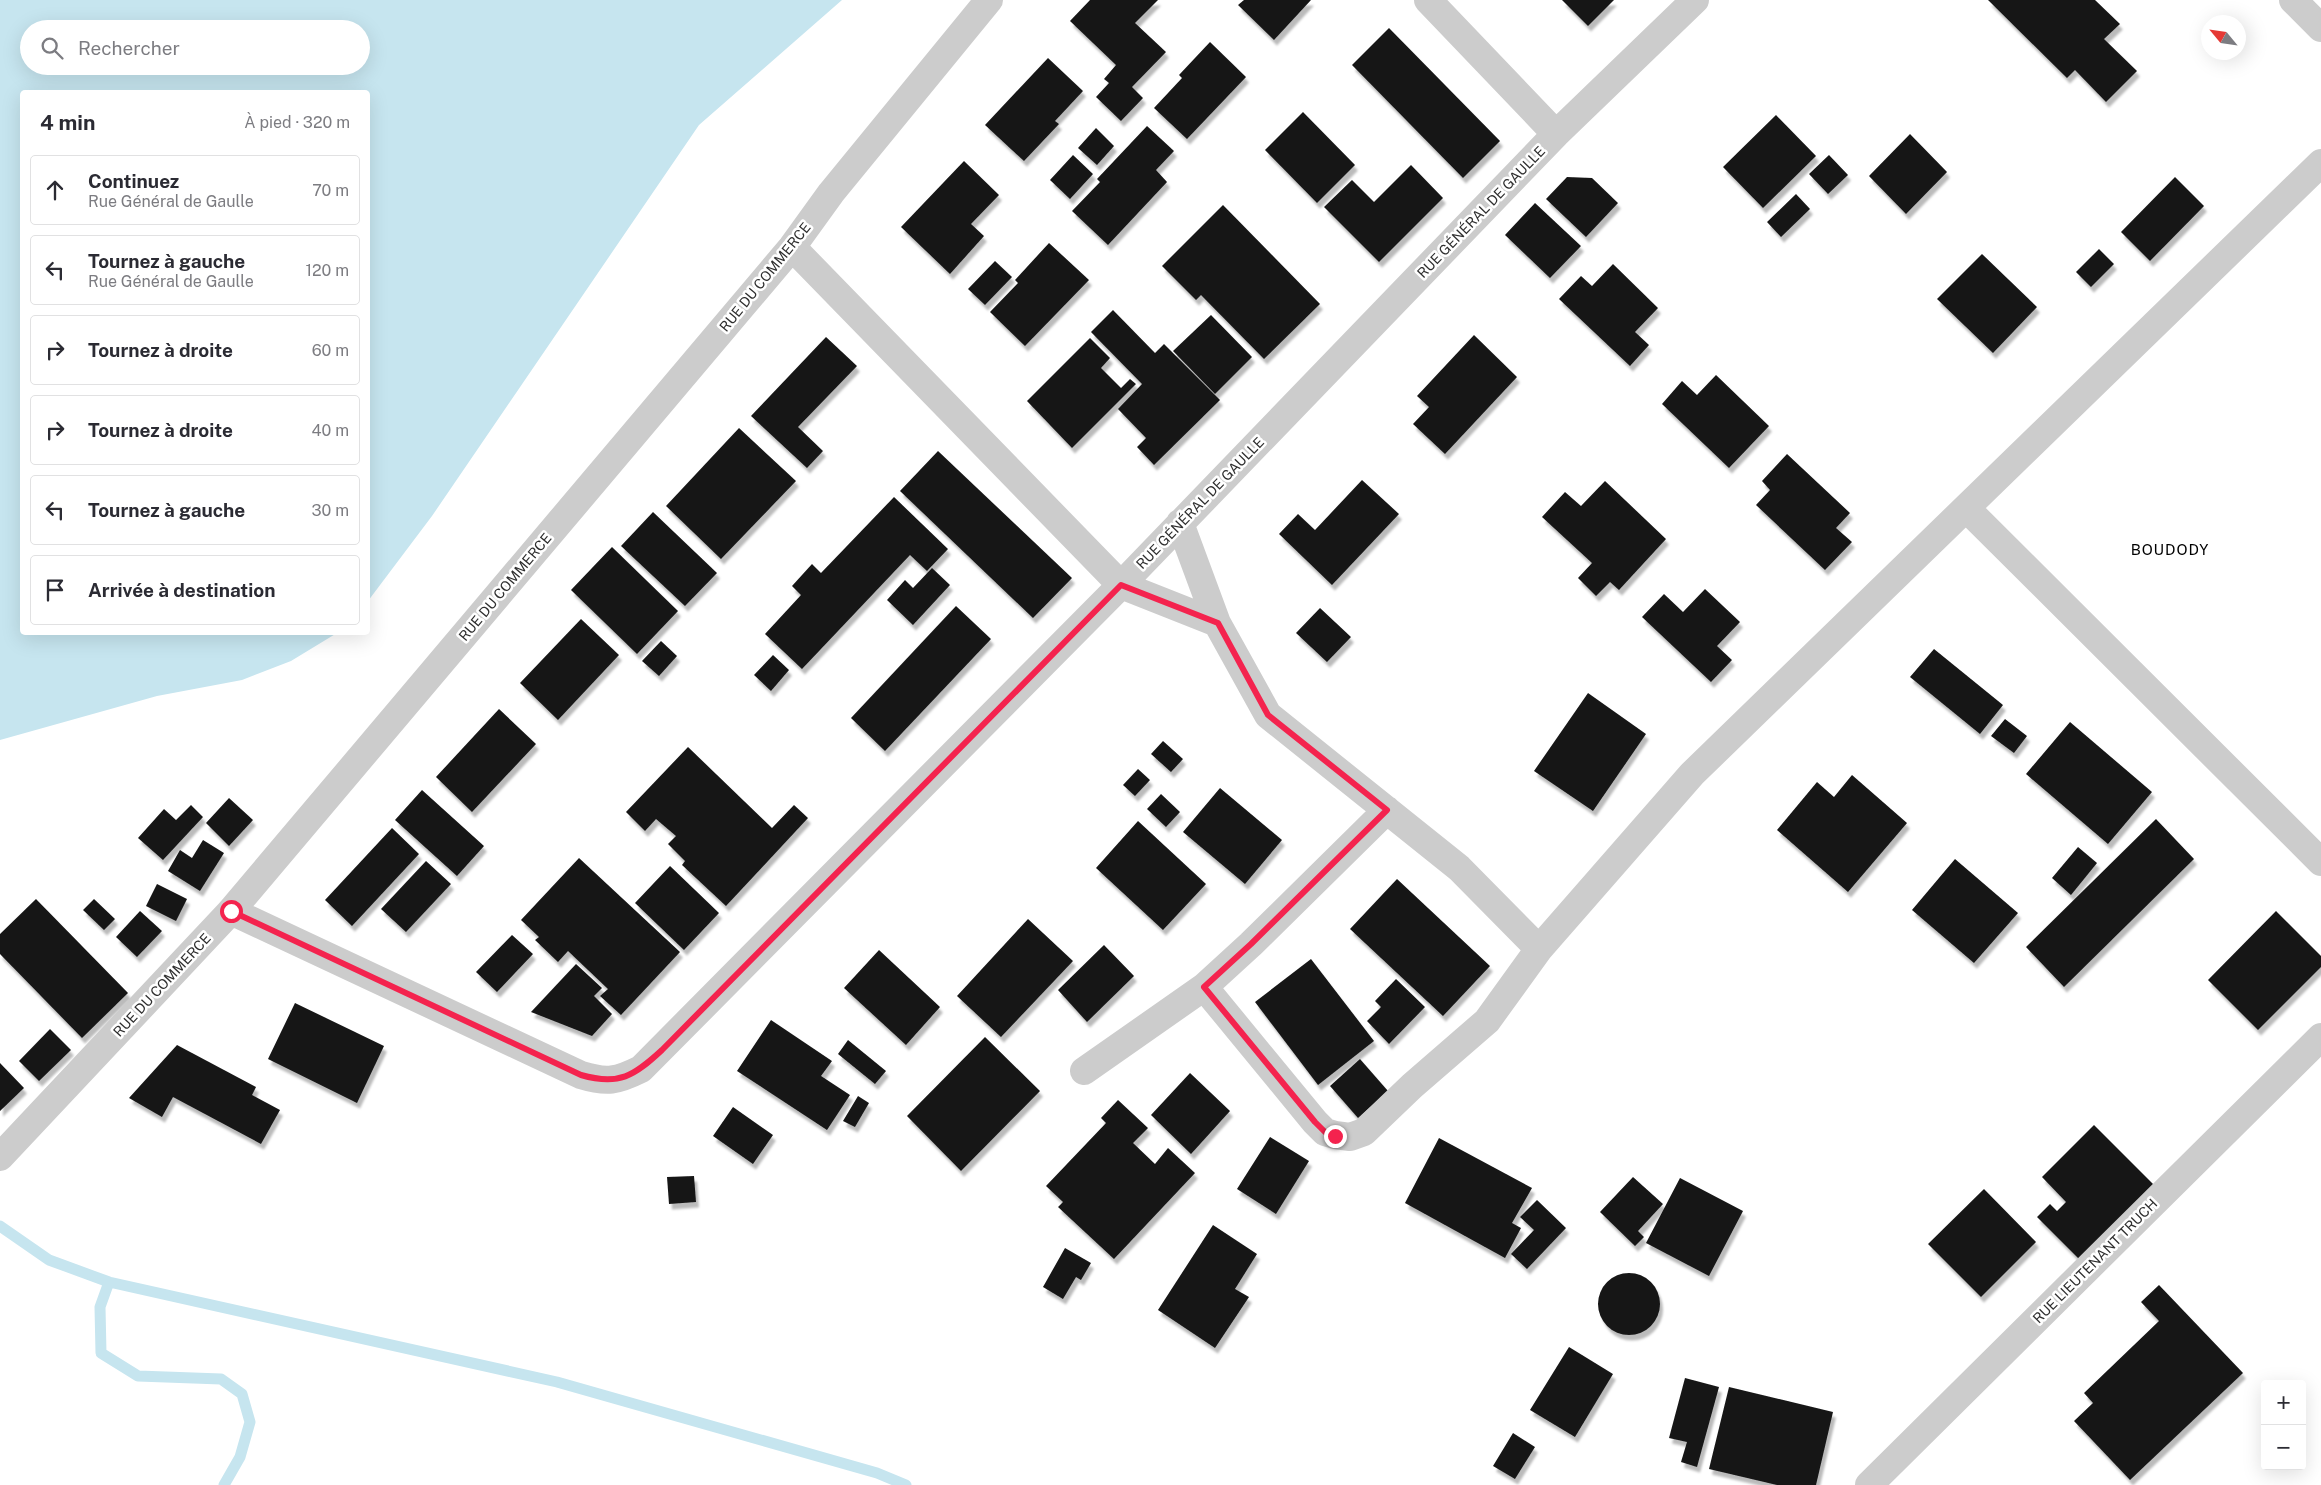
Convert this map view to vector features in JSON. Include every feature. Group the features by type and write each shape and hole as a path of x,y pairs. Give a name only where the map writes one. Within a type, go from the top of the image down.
{"street":[{"name":"RUE DU COMMERCE","path":"0,1157 231,911 792,246 831,194 989,0"},
{"path":"1428,0 1556,134"},
{"name":"RUE GÉNÉRAL DE GAULLE","path":"231,911 581,1075 599,1080 619,1080 641,1069 662,1050 1121,585 1556,134 1695,0"},
{"path":"2294,0 2321,28"},
{"path":"1204,987 1325,1132 1335,1136 1350,1137 1364,1132 1412,1086 1487,1021 1539,949 1692,774 2321,163"},
{"path":"792,246 1121,585 1218,623"},
{"path":"1966,508 2321,862"},
{"path":"1180,523 1218,623 1268,715 1459,868 1539,949"},
{"path":"1084,1071 1204,987 1251,944 1387,810"},
{"name":"RUE LIEUTENANT TRUCH","path":"1869,1485 2321,1037"}],"water":[{"path":"0,0 842,0 699,125 432,516 370,598 370,90 20,90 20,635 334,635 291,661 242,680 157,696 0,740"}],"building":[{"path":"1090,0 1158,0 1135,23 1166,52 1132,87 1143,98 1121,121 1096,97 1109,83 1104,79 1116,65 1070,21"},
{"path":"1244,0 1311,0 1274,40 1238,5"},
{"path":"1562,0 1614,0 1588,26"},
{"path":"1988,0 2095,0 2120,24 2104,39 2137,71 2106,102 2075,70 2067,78"},
{"path":"1389,28 1500,141 1463,178 1352,65"},
{"path":"1210,42 1246,77 1187,139 1154,108 1182,78 1179,75"},
{"path":"1048,58 1083,91 1055,121 1059,124 1024,161 985,125"},
{"path":"1303,112 1355,165 1317,203 1265,150"},
{"path":"1776,115 1816,156 1763,208 1723,167"},
{"path":"1147,126 1174,151 1156,170 1167,182 1108,245 1072,211 1100,182 1097,179"},
{"path":"1096,128 1114,146 1097,165 1078,148"},
{"path":"1910,134 1947,172 1906,214 1869,176"},
{"path":"1073,155 1093,174 1070,199 1050,180"},
{"path":"1829,155 1848,175 1828,194 1809,174"},
{"path":"964,161 999,195 971,224 984,236 950,274 901,227"},
{"path":"1411,165 1443,198 1379,262 1324,207 1352,180 1374,202"},
{"path":"1567,177 1592,178 1618,203 1586,237 1546,199"},
{"path":"2175,177 2204,206 2150,261 2121,232"},
{"path":"1796,194 1810,209 1781,237 1767,222"},
{"path":"1535,203 1581,246 1550,278 1505,235"},
{"path":"1223,205 1320,304 1264,359 1201,295 1196,300 1162,266"},
{"path":"1049,243 1089,280 1025,346 990,312 1018,283 1015,280"},
{"path":"2099,249 2114,264 2091,287 2076,272"},
{"path":"1982,254 2037,307 1993,353 1937,299"},
{"path":"995,261 1012,277 985,305 968,289"},
{"path":"1613,264 1658,308 1635,332 1649,345 1630,366 1559,299 1581,276 1592,286"},
{"path":"1113,310 1155,353 1164,344 1220,400 1154,465 1137,447 1146,438 1118,409 1142,384 1091,332"},
{"path":"1211,315 1252,357 1215,394 1173,351"},
{"path":"1474,335 1517,377 1445,454 1413,424 1429,407 1417,396"},
{"path":"826,337 857,366 798,427 823,451 807,468 751,416"},
{"path":"1090,338 1110,358 1101,368 1121,388 1130,379 1136,384 1072,448 1027,401"},
{"path":"1716,375 1769,426 1729,468 1662,404 1682,381 1697,395"},
{"path":"739,428 796,481 721,559 666,506"},
{"path":"938,451 1072,578 1033,618 900,491"},
{"path":"1787,454 1850,513 1836,528 1852,542 1825,570 1756,505 1770,490 1762,481"},
{"path":"1362,480 1399,514 1332,585 1279,534 1298,514 1315,530"},
{"path":"1605,481 1666,539 1619,590 1610,582 1596,596 1578,578 1592,563 1542,517 1565,492 1581,506"},
{"path":"894,497 948,549 927,571 910,555 802,669 765,634 801,595 792,586 812,564 821,573"},
{"path":"653,512 717,573 685,606 621,546"},
{"path":"612,547 678,611 637,654 571,590"},
{"path":"932,568 950,585 913,625 887,600 905,580 913,588"},
{"path":"1705,589 1740,622 1717,646 1732,660 1711,682 1642,617 1664,594 1683,612"},
{"path":"956,606 991,639 885,751 851,718"},
{"path":"1320,608 1351,637 1327,662 1296,633"},
{"path":"581,619 619,655 558,720 520,683"},
{"path":"661,641 677,656 659,676 642,661"},
{"path":"1934,649 2003,705 1980,734 1910,677"},
{"path":"773,655 789,670 771,691 754,675"},
{"path":"1588,693 1646,734 1593,811 1534,771"},
{"path":"499,709 536,744 472,812 436,777"},
{"path":"2005,719 2027,736 2014,753 1991,736"},
{"path":"2070,722 2152,792 2108,844 2026,774"},
{"path":"1163,741 1183,759 1171,772 1151,754"},
{"path":"688,747 772,828 794,805 808,818 726,906 682,865 685,861 668,844 676,836 656,819 645,831 626,812"},
{"path":"1138,769 1150,780 1135,796 1123,785"},
{"path":"1852,775 1907,823 1848,892 1777,830 1817,782 1834,797"},
{"path":"1220,788 1282,840 1245,884 1183,832"},
{"path":"422,790 484,846 457,876 395,820"},
{"path":"1161,794 1180,812 1166,827 1147,809"},
{"path":"229,798 253,820 229,846 206,823"},
{"path":"191,805 203,817 163,860 138,838 164,809 176,820"},
{"path":"2156,819 2194,859 2064,987 2026,947"},
{"path":"1138,821 1206,884 1163,930 1096,868"},
{"path":"392,828 419,854 352,926 325,900"},
{"path":"203,840 224,853 200,891 168,871 180,850 192,858"},
{"path":"2078,847 2097,863 2071,895 2052,878"},
{"path":"579,858 680,952 621,1015 600,996 608,989 568,951 558,962 535,940 539,937 521,920"},
{"path":"1955,859 2018,913 1974,963 1912,910"},
{"path":"426,861 451,884 406,932 381,909"},
{"path":"670,866 719,913 684,950 635,903"},
{"path":"1397,879 1490,966 1443,1016 1350,929"},
{"path":"157,884 187,899 176,921 146,906"},
{"path":"36,899 128,993 82,1038 0,954 0,934"},
{"path":"94,899 115,919 104,930 83,910"},
{"path":"140,911 162,931 137,957 116,937"},
{"path":"2276,911 2321,956 2321,967 2258,1030 2208,980"},
{"path":"1028,919 1073,961 1001,1037 957,996"},
{"path":"512,935 533,954 497,992 476,972"},
{"path":"1104,945 1134,976 1087,1022 1058,990"},
{"path":"879,950 940,1007 906,1045 844,988"},
{"path":"1311,959 1374,1041 1318,1085 1255,1002"},
{"path":"576,964 602,988 594,996 612,1014 592,1036 531,1012"},
{"path":"1396,979 1425,1007 1389,1044 1367,1021 1381,1007 1375,1001"},
{"path":"295,1003 384,1046 357,1103 268,1059"},
{"path":"771,1020 832,1061 821,1076 850,1095 827,1130 737,1071"},
{"path":"50,1029 71,1050 39,1081 19,1061"},
{"path":"985,1037 1040,1091 961,1171 907,1116"},
{"path":"848,1040 886,1071 875,1084 838,1054"},
{"path":"177,1045 256,1087 252,1095 280,1110 261,1144 173,1097 162,1117 129,1098"},
{"path":"1360,1059 1388,1091 1358,1118 1330,1086"},
{"path":"0,1063 24,1088 0,1111"},
{"path":"1190,1073 1230,1111 1191,1154 1151,1115"},
{"path":"858,1096 869,1103 855,1127 843,1121"},
{"path":"1118,1100 1148,1128 1133,1143 1155,1164 1168,1148 1195,1173 1114,1259 1058,1207 1063,1202 1046,1186 1106,1123 1101,1118"},
{"path":"733,1107 773,1135 753,1164 713,1136"},
{"path":"2094,1125 2155,1186 2081,1261 2037,1217 2050,1204 2057,1211 2066,1202 2042,1177"},
{"path":"1270,1137 1309,1161 1276,1214 1237,1189"},
{"path":"1439,1138 1532,1188 1512,1223 1521,1228 1505,1258 1405,1203"},
{"path":"694,1176 696,1202 669,1204 667,1177"},
{"path":"1633,1177 1663,1204 1638,1231 1644,1237 1635,1246 1600,1212"},
{"path":"1680,1178 1743,1211 1709,1276 1646,1243"},
{"path":"1984,1189 2036,1242 1981,1297 1928,1244"},
{"path":"1537,1200 1566,1228 1527,1269 1511,1254 1534,1230 1520,1217"},
{"path":"1213,1225 1257,1254 1235,1289 1249,1297 1215,1348 1158,1310"},
{"path":"1065,1248 1091,1263 1081,1280 1076,1277 1063,1299 1043,1287"},
{"path":"1629,1273 1641,1275 1651,1282 1658,1292 1660,1304 1658,1316 1651,1326 1641,1333 1629,1335 1617,1333 1607,1326 1600,1316 1598,1304 1600,1292 1607,1282 1617,1275"},
{"path":"2159,1285 2243,1373 2130,1480 2074,1421 2093,1403 2084,1393 2159,1321 2141,1302"},
{"path":"1569,1347 1613,1374 1575,1437 1530,1410"},
{"path":"1685,1378 1719,1387 1697,1467 1681,1462 1687,1442 1669,1438"},
{"path":"1729,1387 1833,1412 1816,1485 1777,1485 1709,1469"},
{"path":"1513,1433 1535,1447 1515,1479 1493,1466"}],"waterway":[{"path":"0,1226 49,1260 109,1282 557,1382 877,1473 906,1485"},
{"path":"109,1282 100,1307 101,1353 138,1376 221,1379 242,1394 250,1422 240,1457 224,1485"}],"district":[{"name":"BOUDODY","path":"2170,549"}],"route":[{"path":"231,911 581,1075 599,1080 619,1080 641,1069 662,1050 1121,585 1218,623 1268,715 1387,810 1251,944 1204,987 1315,1122 1325,1132 1335,1136"}]}
